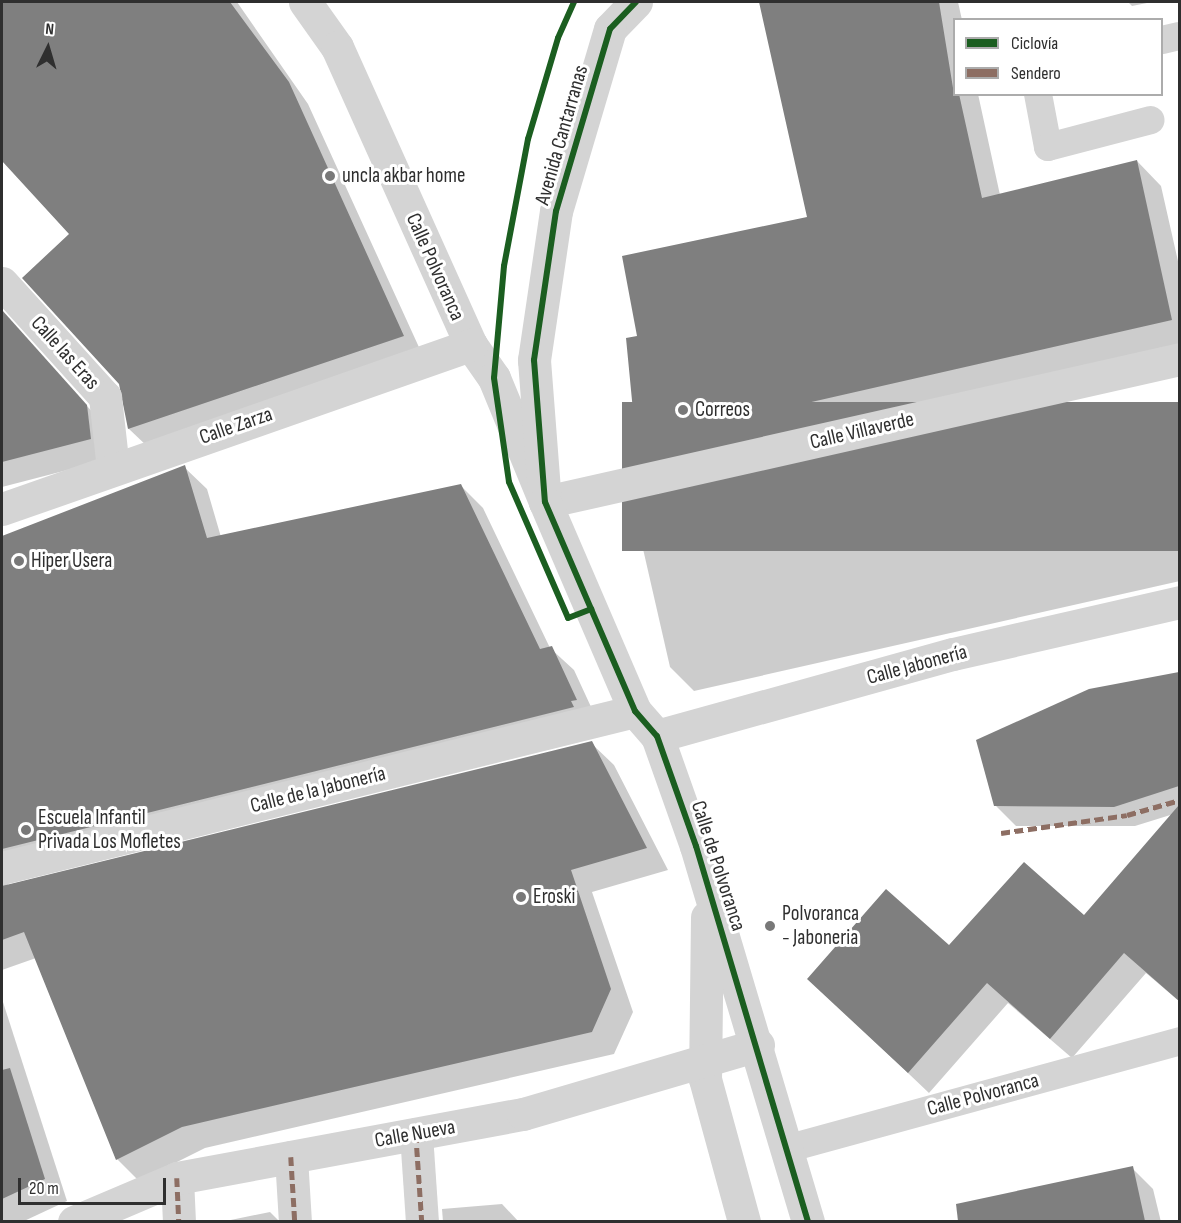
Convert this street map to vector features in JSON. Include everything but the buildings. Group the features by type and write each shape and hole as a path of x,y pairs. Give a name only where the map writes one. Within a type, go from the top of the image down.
{"street":[{"name":"Calle Polvoranca","path":"304,2 337,47 471,345 494,378 545,502"},
{"name":"Avenida Cantarranas","path":"534,360 556,211 610,29 636,2"},
{"name":"Calle las Eras","path":"2,283 105,397 113,468"},
{"name":"Calle Zarza","path":"2,509 113,468 471,345"},
{"name":"Calle Villaverde","path":"545,502 1179,359"},
{"name":"Calle de Polvoranca","path":"534,360 545,502 635,711 657,736 758,1045 808,1221"},
{"name":"Calle Jabonería","path":"657,736 953,654 1179,602"},
{"name":"Calle de la Jabonería","path":"2,868 635,711"},
{"name":"Calle de Polvoranca","path":"707,887 705,1079 744,1221"},
{"name":"Calle Nueva","path":"74,1221 177,1178 523,1114 758,1045"},
{"path":"416,1134 422,1221"},
{"path":"291,1157 295,1221"},
{"path":"177,1178 179,1221"}],"lane":[{"path":"1163,40 1179,36"},
{"path":"1038,96 1048,147 1151,120"},
{"name":"Calle Polvoranca","path":"786,1149 1179,1041"}],"marked path":[{"path":"1001,833 1127,815 1180,800"},
{"path":"416,1134 422,1222"},
{"path":"291,1157 295,1222"},
{"path":"177,1178 179,1222"}],"cycle path":[{"path":"574,2 558,38 528,139 504,266 494,378 509,482 568,618 591,609"},
{"path":"636,2 610,29 556,211 534,360 545,502 635,711 657,736 696,846 808,1222"}],"place":[{"name":"uncla akbar home","path":"330,176"},
{"name":"Correos","path":"683,410"},
{"name":"Hiper Usera","path":"19,561"},
{"name":"Escuela Infantil Privada Los Mofletes","path":"26,830"},
{"name":"Eroski","path":"521,897"},
{"name":"Polvoranca - Jaboneria","path":"770,926"}]}
